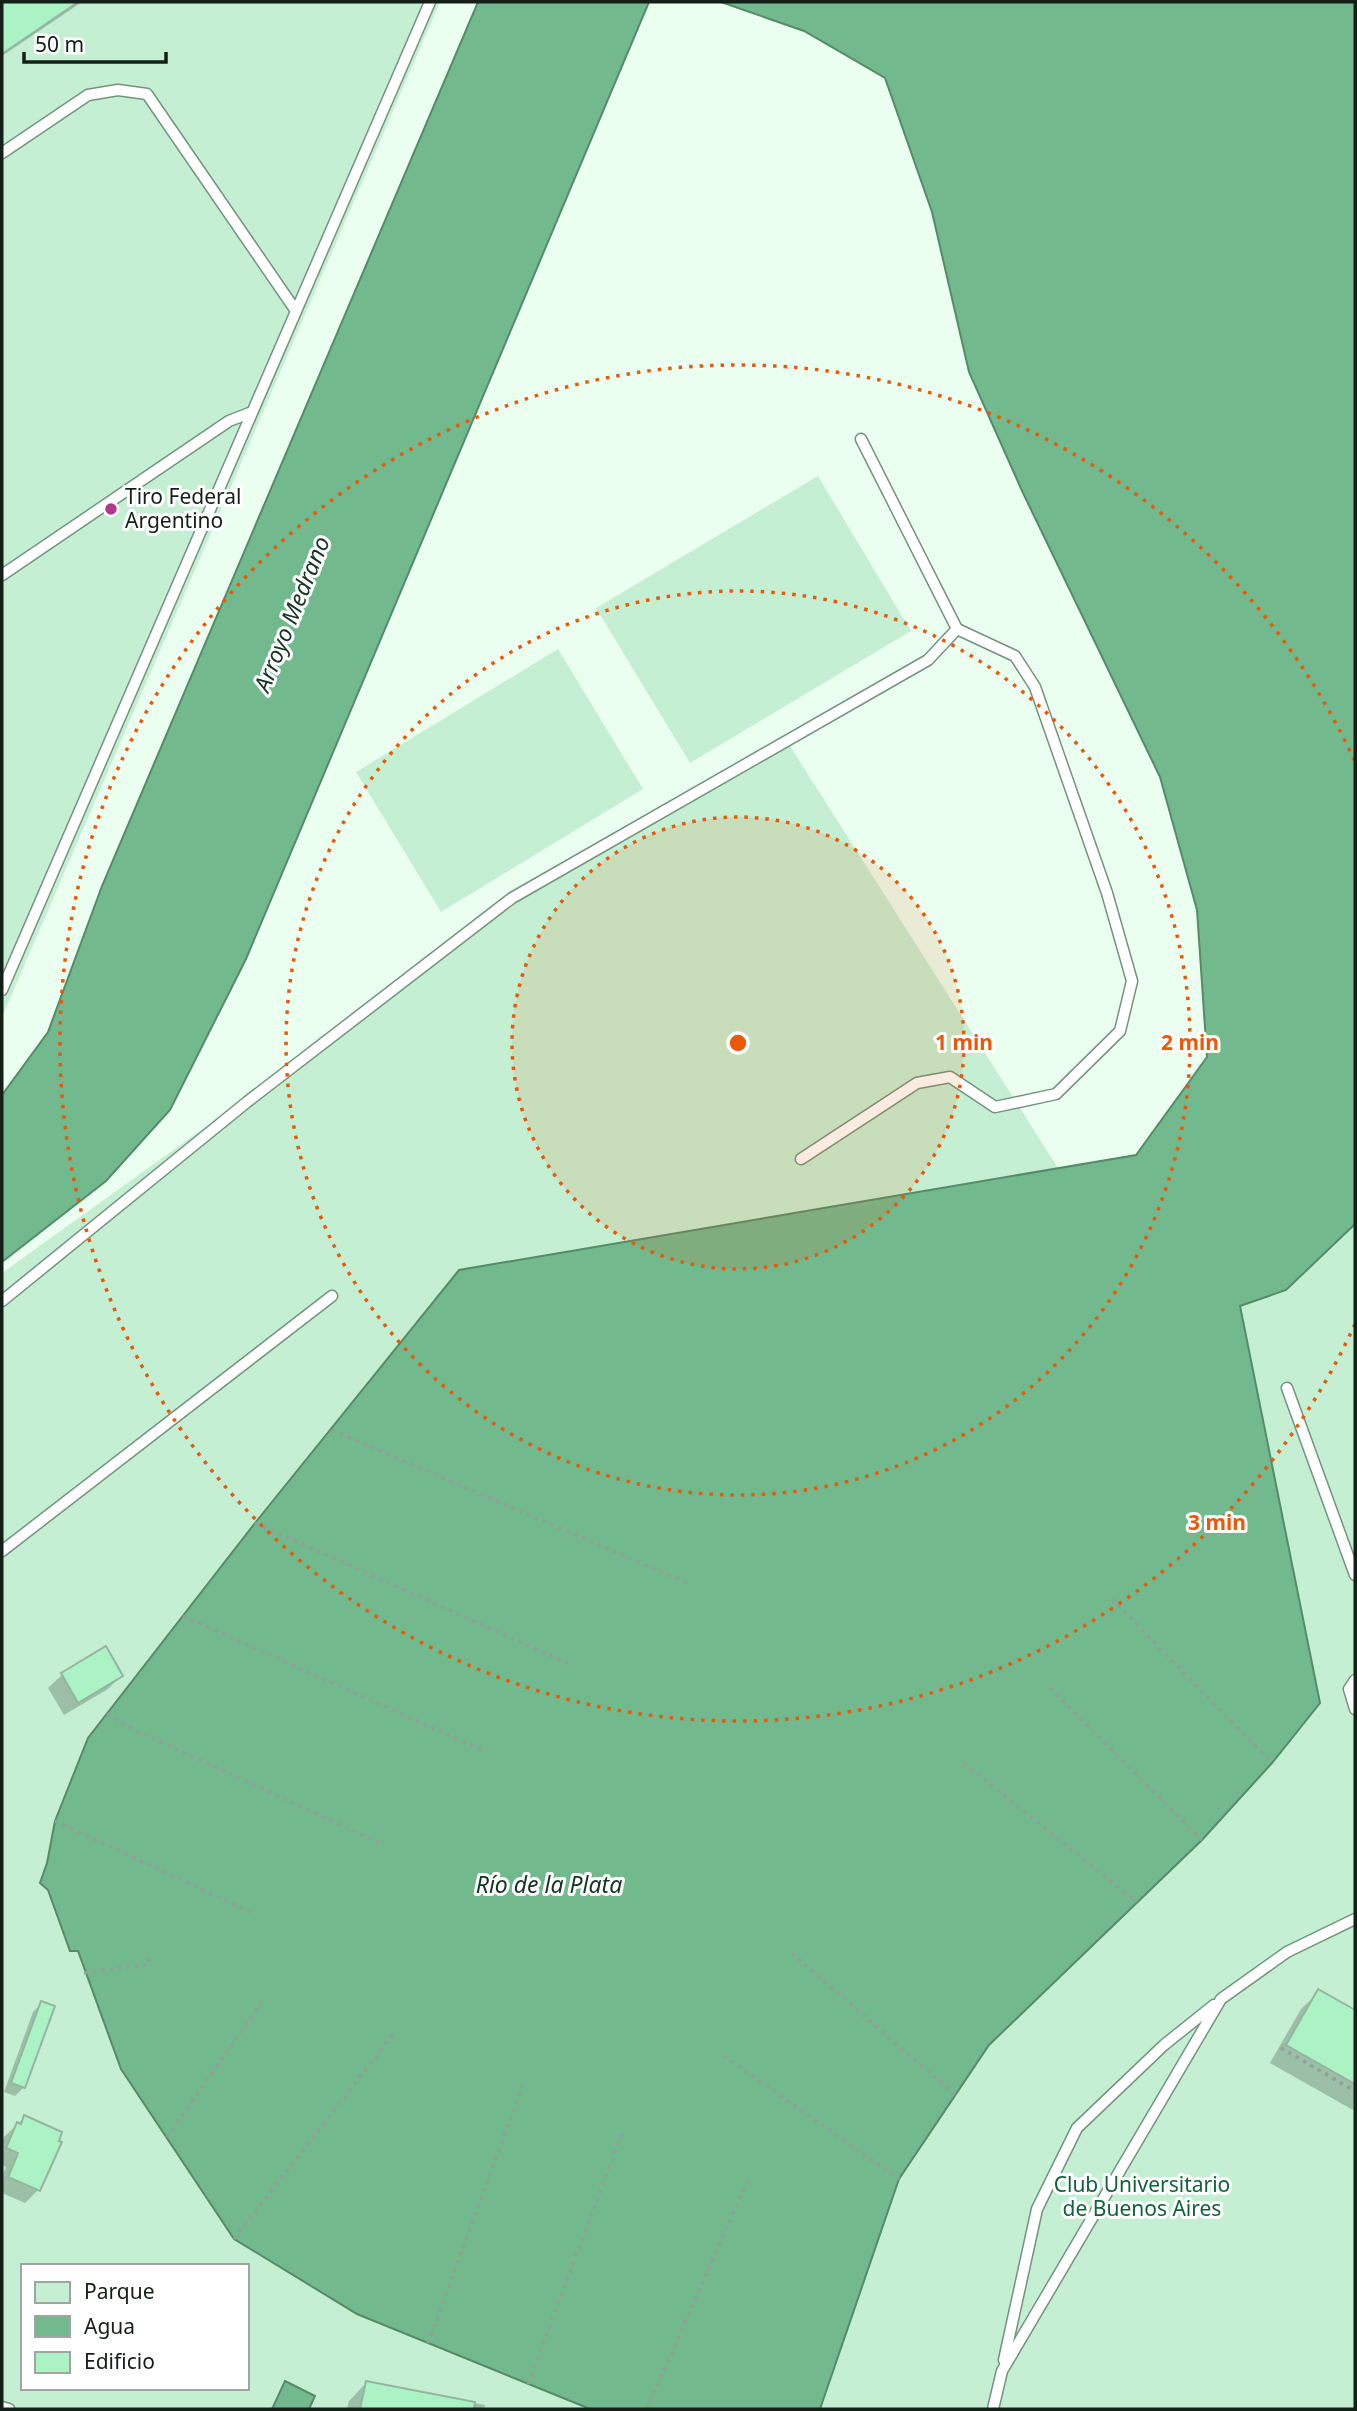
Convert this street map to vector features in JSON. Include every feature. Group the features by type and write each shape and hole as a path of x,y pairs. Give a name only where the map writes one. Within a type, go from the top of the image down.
{"lane":[{"path":"2,990 430,2"},
{"path":"2,153 88,96 118,90 147,94 296,311"},
{"path":"2,575 229,421 252,412"},
{"path":"801,1159 917,1083 950,1077 995,1107 1056,1094 1120,1031 1132,981 1107,893 1035,687 1015,656 957,629 861,439"},
{"path":"2,1301 247,1102 512,898 928,660 957,629"},
{"path":"2,1551 331,1296"},
{"path":"1287,1388 1355,1575"},
{"path":"1355,1680 1349,1689 1355,1709"},
{"path":"993,2409 1037,2209 1077,2128 1164,2045 1221,1999 1287,1952 1355,1919"},
{"path":"1002,2371 1221,1999"},
{"path":"2,2407 9,2409"}],"path":[{"path":"332,1430 687,1583"},
{"path":"255,1523 572,1665"},
{"path":"1112,1599 1272,1763"},
{"path":"183,1616 484,1751"},
{"path":"1050,1688 1202,1840"},
{"path":"107,1714 135,1731 384,1845"},
{"path":"964,1763 1137,1902"},
{"path":"54,1822 253,1913"},
{"path":"85,1973 149,1964 148,1953"},
{"path":"792,1953 956,2095"},
{"path":"167,2137 264,1999"},
{"path":"234,2239 394,2033"},
{"path":"1281,2048 1355,2091"},
{"path":"724,2056 899,2179"},
{"path":"428,2343 523,2084"},
{"path":"528,2384 622,2134"},
{"path":"648,2409 748,2180"}],"green space":[{"name":"Tiro Federal Argentino","path":"2,2 440,2 2,1017"},
{"path":"818,476 911,631 690,763 596,608"},
{"path":"558,649 643,789 441,912 356,772"},
{"path":"783,735 1058,1168 459,1270 183,1616 55,1821 47,1863 40,1883 48,1890 70,1951 77,1950 121,2069 234,2239 357,2314 590,2409 2,2409 2,1273 518,902"},
{"name":"Club Universitario de Buenos Aires","path":"1355,1224 1355,2409 820,2409 899,2179 989,2044 1202,1840 1272,1763 1320,1703 1240,1305 1286,1290"}],"water":[{"name":"Arroyo Medrano","path":"478,2 649,2 246,959 170,1110 106,1181 2,1262 2,1095 48,1032 102,886"},
{"name":"Río de la Plata","path":"721,2 1355,2 1355,1224 1286,1290 1240,1306 1320,1703 1272,1763 1202,1840 989,2045 899,2179 820,2409 590,2409 357,2314 234,2239 121,2069 78,1951 70,1951 48,1890 40,1883 47,1863 55,1821 88,1738 255,1523 459,1270 1136,1155 1207,1057 1197,910 1160,777 1023,493 969,372 932,212 885,78 804,31"},
{"path":"285,2381 315,2396 309,2409 272,2409"}],"building":[{"path":"2,2 78,2 2,54"},
{"path":"106,1646 123,1676 78,1703 61,1673"},
{"path":"1318,1989 1355,2010 1355,2084 1286,2045"},
{"path":"41,2001 55,2006 25,2088 11,2083"},
{"path":"24,2115 62,2132 59,2141 62,2142 40,2191 8,2177 18,2153 6,2148 17,2122 21,2124"},
{"path":"366,2381 475,2402 474,2409 360,2409"}],"place":[{"name":"Tiro Federal Argentino","path":"111,509"}]}
